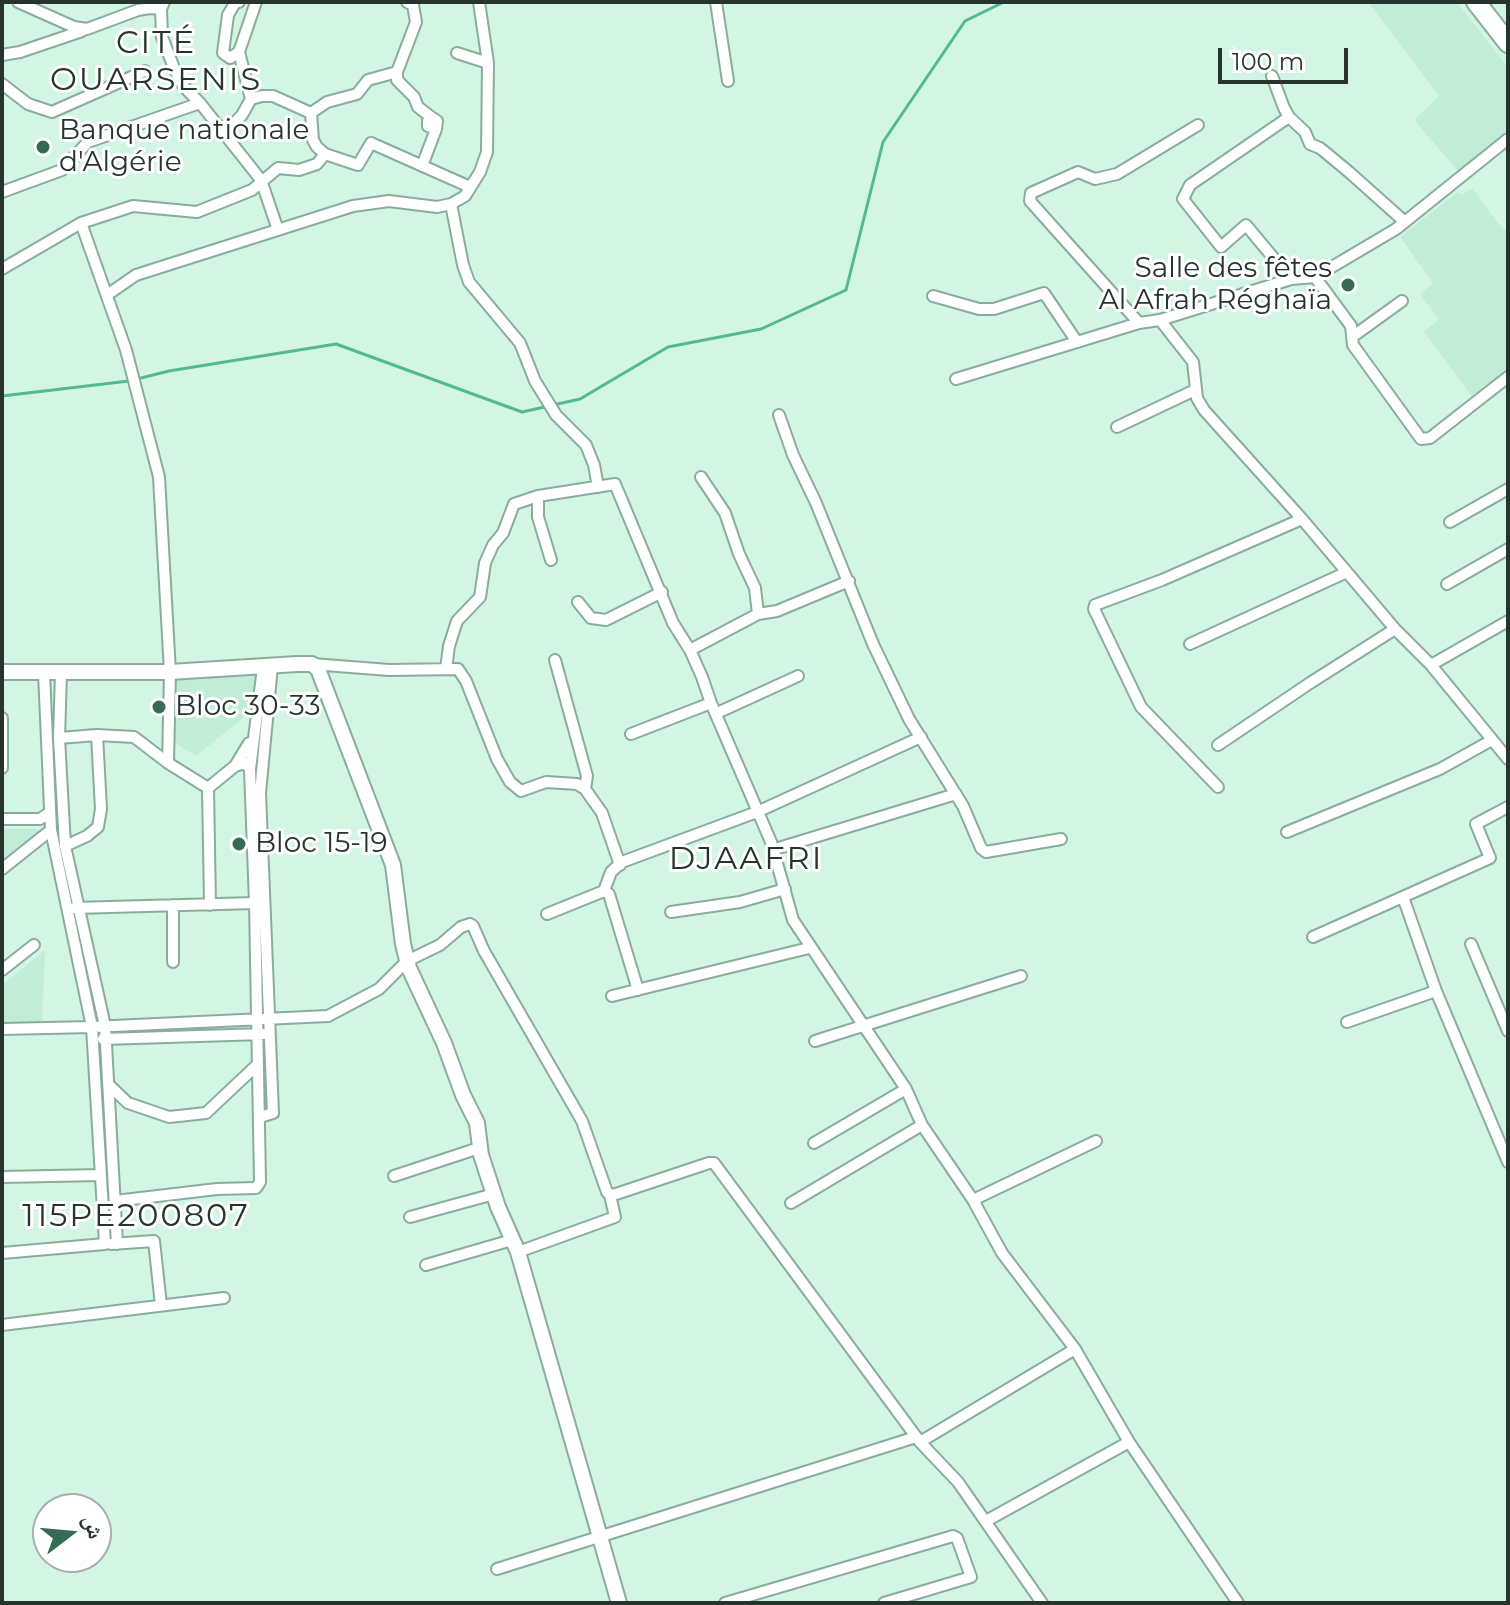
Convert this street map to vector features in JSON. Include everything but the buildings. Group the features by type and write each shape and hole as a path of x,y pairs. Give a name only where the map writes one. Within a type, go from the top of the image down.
{"highway":[{"path":"1476,2 1508,43"},
{"path":"1485,2 1508,30"}],"street":[{"path":"18,2 74,27 87,29"},
{"path":"239,2 235,3 228,15 223,53 230,58 239,52"},
{"path":"251,99 239,52 256,2"},
{"path":"407,2 413,5 416,22 397,72 397,80 414,97 418,107 437,121 422,166"},
{"path":"107,295 132,277 371,202 389,201 430,207 451,204 465,196 480,172 487,152 488,63 479,2"},
{"path":"716,2 728,81"},
{"path":"2,55 20,52 138,10 163,6 165,50 184,87 261,180 278,230"},
{"path":"457,53 488,63"},
{"path":"2,84 28,104 52,112 145,71"},
{"path":"311,113 327,102 357,94 368,80 397,72"},
{"path":"1272,76 1289,117 1305,132 1310,144 1320,148 1405,222"},
{"path":"225,133 251,99 273,96 311,113"},
{"path":"2,192 62,170 88,142 200,103"},
{"path":"311,113 313,140 325,154 358,165 371,143 470,187"},
{"path":"1289,117 1190,185 1183,199 1221,247 1246,225 1291,279"},
{"path":"1139,323 1030,201 1031,193 1078,172 1095,179 1111,177 1198,125"},
{"path":"956,379 1291,279 1315,277 1405,222 1508,139"},
{"path":"2,269 81,223 133,206 197,212 252,190 278,168 299,170 317,164 325,154"},
{"path":"451,204 469,282 520,343 535,381 556,415 586,445 598,487"},
{"path":"81,223 126,350 161,491 170,672 168,763"},
{"path":"1315,277 1351,326 1353,345 1421,439 1430,438 1508,377"},
{"path":"933,296 979,309 994,309 1044,293 1077,342"},
{"path":"1352,337 1402,301"},
{"path":"1160,320 1193,362 1195,390 1204,410 1395,629 1431,665 1508,759"},
{"path":"1117,427 1195,390"},
{"path":"779,415 873,644 909,719 956,794 981,848 986,852 1061,839"},
{"path":"701,477 725,513 755,588 758,614"},
{"path":"446,669 457,621 480,597 485,563 493,545 503,533 514,504 538,496 615,484 673,623 690,650 757,812 793,920 906,1089 922,1125 973,1200 1002,1253 1075,1349 1129,1442 1238,1603"},
{"path":"1450,522 1508,489"},
{"path":"538,496 538,517 551,560"},
{"path":"1218,787 1141,707 1094,609 1095,605 1162,580 1302,519"},
{"path":"1447,584 1508,549"},
{"path":"1190,644 1347,572"},
{"path":"690,650 758,614 777,611 849,581"},
{"path":"578,602 591,618 606,620 662,592"},
{"path":"1431,665 1508,621"},
{"path":"1218,745 1395,629"},
{"path":"555,660 587,776 585,789"},
{"path":"312,664 318,669 393,865 407,961 477,1123 481,1138 479,1148 515,1246 619,1603"},
{"path":"2,672 170,672 312,664 461,672 497,759 515,787 521,791 546,782 577,784 585,789 602,813 620,865"},
{"path":"208,788 235,766 247,751 268,667"},
{"path":"260,1117 273,1113 260,793 268,667"},
{"path":"44,673 51,830 105,1026 117,1244"},
{"path":"61,673 59,738 65,846 92,1027 105,1244"},
{"path":"631,734 714,708 798,676"},
{"path":"2,718 2,768"},
{"path":"115,1201 217,1189 256,1188 260,1182 250,769 256,722"},
{"path":"59,738 97,735 134,737 208,788"},
{"path":"65,846 98,827 101,809 97,735"},
{"path":"547,914 604,891 611,872 622,862 757,812 921,737"},
{"path":"1287,832 1440,769 1492,740"},
{"path":"235,766 245,763 250,769"},
{"path":"208,788 210,905"},
{"path":"772,850 956,794"},
{"path":"1313,937 1490,858 1476,824 1508,807"},
{"path":"2,819 40,819 49,813"},
{"path":"2,869 51,830"},
{"path":"671,912 740,902 785,889"},
{"path":"604,891 609,894 638,990"},
{"path":"1403,897 1436,991 1508,1162"},
{"path":"74,908 255,903"},
{"path":"173,905 173,962"},
{"path":"2,1029 328,1016 379,989 407,961 440,945 461,927 470,924 582,1121 610,1195 615,1217 515,1246 426,1265"},
{"path":"1471,944 1508,1031"},
{"path":"2,970 34,945"},
{"path":"612,996 809,948"},
{"path":"815,1041 1021,976"},
{"path":"1347,1022 1436,991"},
{"path":"93,1039 270,1034"},
{"path":"108,1084 128,1103 169,1117 206,1113 258,1064"},
{"path":"814,1143 906,1089"},
{"path":"791,1203 922,1125"},
{"path":"973,1200 1096,1141"},
{"path":"394,1176 479,1148"},
{"path":"610,1195 714,1163 918,1439 958,1482 1042,1603"},
{"path":"2,1177 100,1175"},
{"path":"410,1217 494,1194"},
{"path":"2,1253 154,1241 161,1305"},
{"path":"2,1325 224,1298"},
{"path":"497,1569 918,1439 1075,1349"},
{"path":"986,1521 1129,1442"},
{"path":"725,1603 953,1536 957,1538 971,1577 884,1603"}],"shaded area":[{"path":"1368,2 1457,2 1508,67 1508,130 1459,172 1414,120 1439,96"},
{"path":"1473,188 1508,233 1508,374 1473,398 1424,332 1439,319 1420,294 1433,283 1400,237 1458,192 1461,195"},
{"path":"258,672 252,711 196,756 175,743 173,679"},
{"path":"2,829 38,829 41,834 2,866"},
{"path":"45,950 42,1023 2,1024 2,985"}],"waterway":[{"path":"137,379 336,344 522,412 580,399 668,347 761,329 846,290 883,142 965,21 1004,2"},
{"path":"2,396 129,381"}],"place":[{"name":"Banque nationale d'Algérie","path":"43,147"},
{"name":"Salle des fêtes Al Afrah Réghaïa","path":"1348,285"},
{"name":"Bloc 30-33","path":"159,707"},
{"name":"Bloc 15-19","path":"239,844"}],"district":[{"name":"CITÉ OUARSENIS","path":"156,62"},
{"name":"DJAAFRI","path":"746,860"},
{"name":"115PE200807","path":"136,1217"}]}
